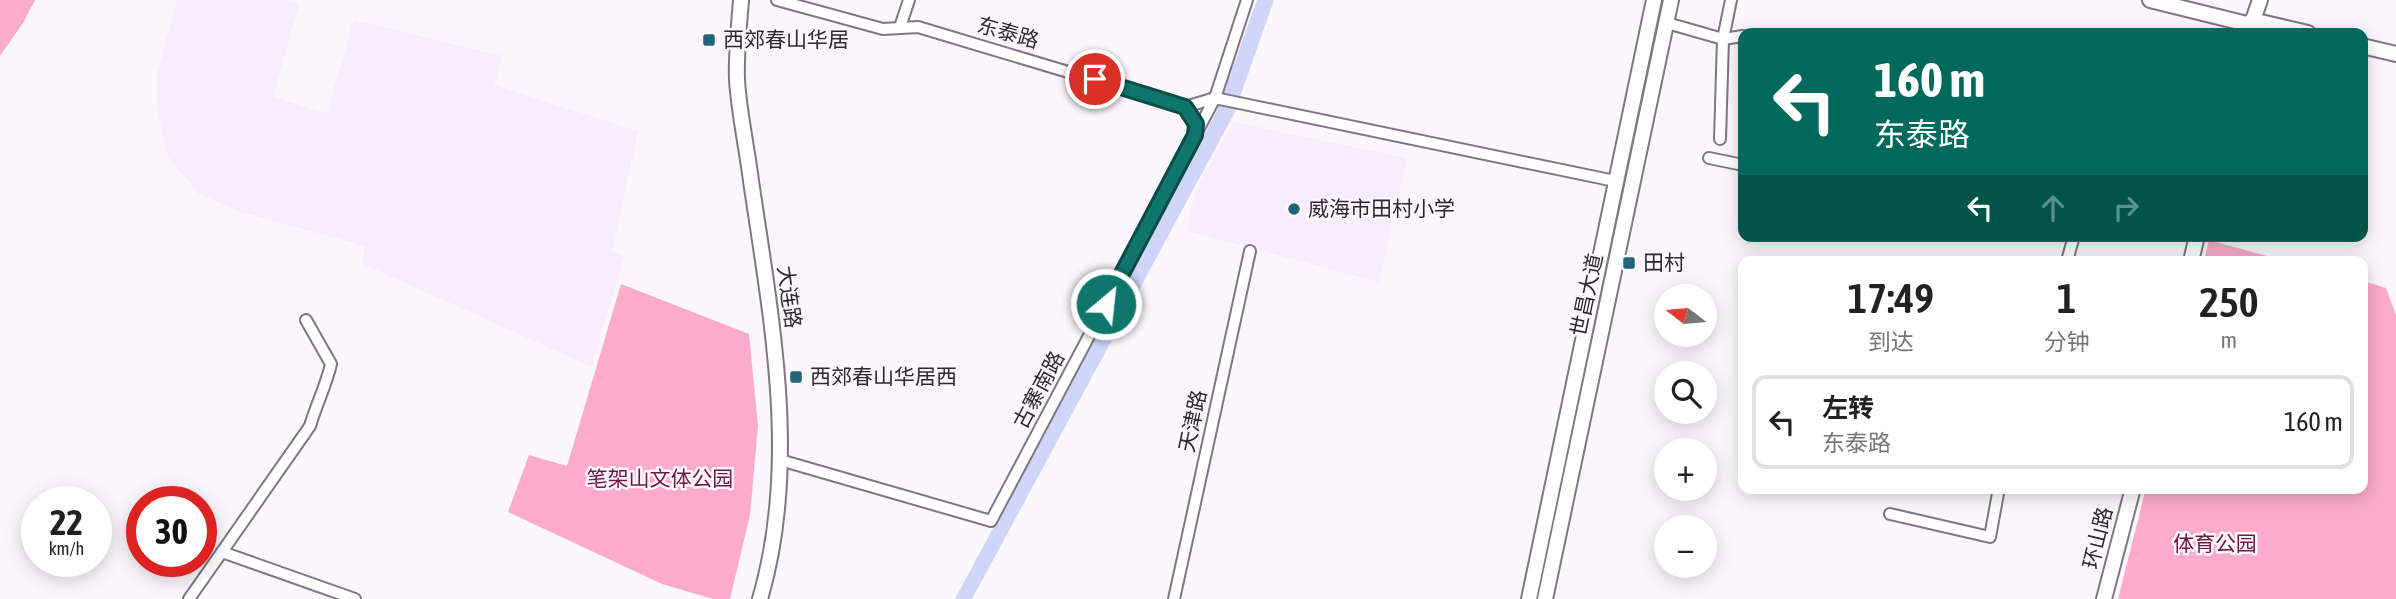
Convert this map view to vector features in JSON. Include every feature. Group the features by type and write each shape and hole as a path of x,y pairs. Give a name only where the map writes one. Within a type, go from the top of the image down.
{"main road":[{"name":"大连路","path":"741,0 737,80 776,355 780,460 774,529 760,599"},
{"name":"世昌大道","path":"1529,599 1654,0"},
{"name":"世昌大道","path":"1545,599 1671,0"},
{"path":"2150,0 2276,28"},
{"path":"2184,0 2251,24"},
{"path":"2251,24 2260,0"},
{"path":"2368,47 2396,54"},
{"name":"环山路","path":"2104,599 2131,494"}],"street":[{"name":"东泰路","path":"777,0 883,29 918,27 1185,107"},
{"path":"900,27 908,0"},
{"name":"古寨南路","path":"780,460 991,522 1195,135 1217,99 1247,0"},
{"path":"1720,139 1723,39 1731,0"},
{"path":"1667,23 1723,39 1738,37"},
{"path":"1195,135 1196,124 1185,107 1217,99 1615,181"},
{"path":"1709,158 1738,164"},
{"name":"天津路","path":"1174,599 1250,251"},
{"path":"189,599 310,426 316,405 327,385 331,365 306,320"},
{"path":"1889,514 1990,537 1998,494"},
{"path":"222,552 355,599"}],"shaded area":[{"path":"177,0 283,0 299,4 273,97 327,113 354,20 502,56 494,85 638,131 612,252 624,256 592,367 363,264 365,246 241,212 199,194 168,157 157,107 157,75"},
{"name":"威海市田村小学","path":"1233,122 1407,158 1379,282 1187,231 1197,188"}],"green space":[{"path":"0,0 35,0 0,56"},
{"path":"2209,242 2216,242 2267,256 2205,256"},
{"name":"体育公园","path":"2368,283 2386,288 2396,315 2396,599 2118,599 2144,494 2368,494"},
{"name":"笔架山文体公园","path":"621,284 749,334 758,426 750,515 730,599 713,599 662,584 508,512 529,455 567,466"}],"water":[{"path":"1257,0 1274,0 1234,114 972,599 955,599 1217,111"}],"place":[{"name":"西郊春山华居","path":"709,40"},
{"name":"威海市田村小学","path":"1294,209"},
{"name":"田村","path":"1629,263"},
{"name":"西郊春山华居西","path":"796,377"}],"route":[{"path":"1095,79 1185,107 1196,124 1195,135 1106,304"}]}
